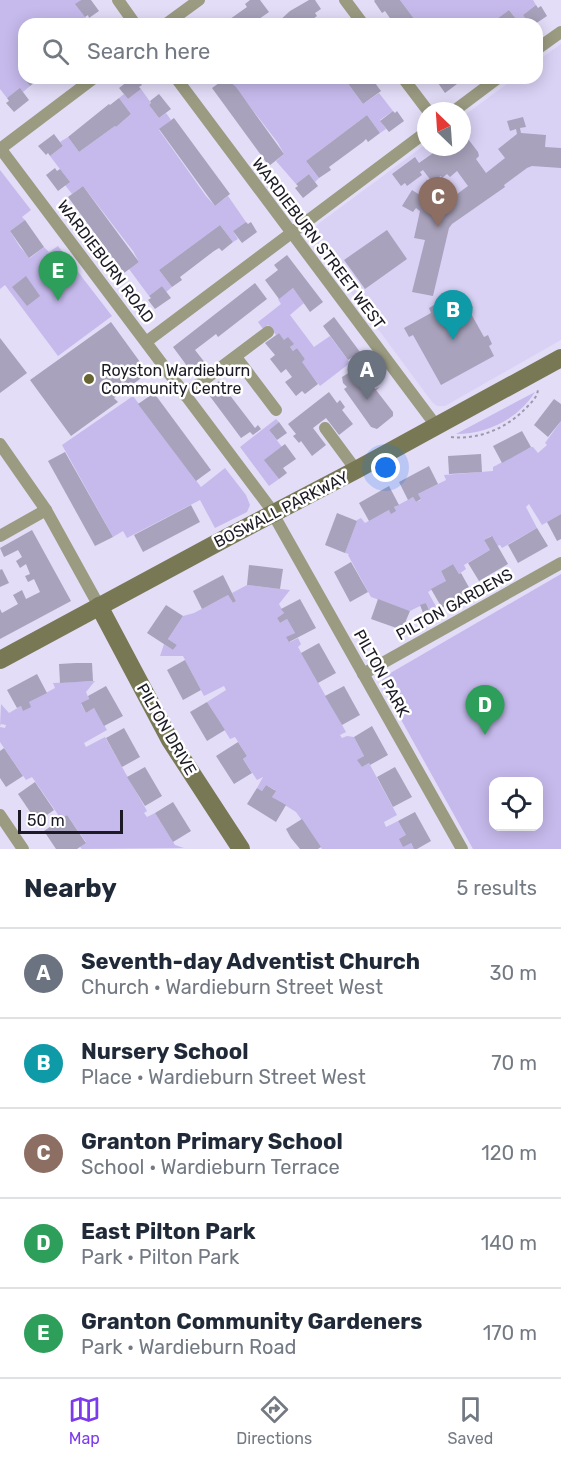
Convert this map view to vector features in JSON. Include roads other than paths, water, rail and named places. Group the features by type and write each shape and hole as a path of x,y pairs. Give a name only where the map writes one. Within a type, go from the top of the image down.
{"street":[{"path":"118,0 131,18"},
{"path":"174,18 199,0"},
{"path":"345,0 358,18"},
{"path":"543,45 561,32"},
{"path":"0,148 86,84"},
{"name":"WARDIEBURN STREET WEST","path":"180,84 437,427"},
{"path":"408,84 421,102"},
{"path":"466,102 490,84"},
{"path":"146,342 417,139"},
{"name":"WARDIEBURN ROAD","path":"0,148 273,513"},
{"path":"184,395 268,332"},
{"path":"236,357 276,410"},
{"name":"BOSWALL PARKWAY","path":"0,660 437,427 561,358"},
{"path":"325,428 356,470"},
{"path":"0,444 46,510 99,606"},
{"path":"0,536 46,510"},
{"name":"PILTON PARK","path":"273,513 462,849"},
{"name":"PILTON GARDENS","path":"363,674 561,563"},
{"name":"PILTON DRIVE","path":"99,606 170,740 241,849"},
{"path":"0,815 23,849"}],"place":[{"name":"Granton Primary School","path":"438,227"},
{"name":"Granton Community Gardeners","path":"58,301"},
{"name":"Nursery School","path":"453,340"},
{"name":"Royston Wardieburn Community Centre","path":"89,379"},
{"name":"Seventh-day Adventist Church","path":"367,400"},
{"name":"East Pilton Park","path":"485,735"}]}
